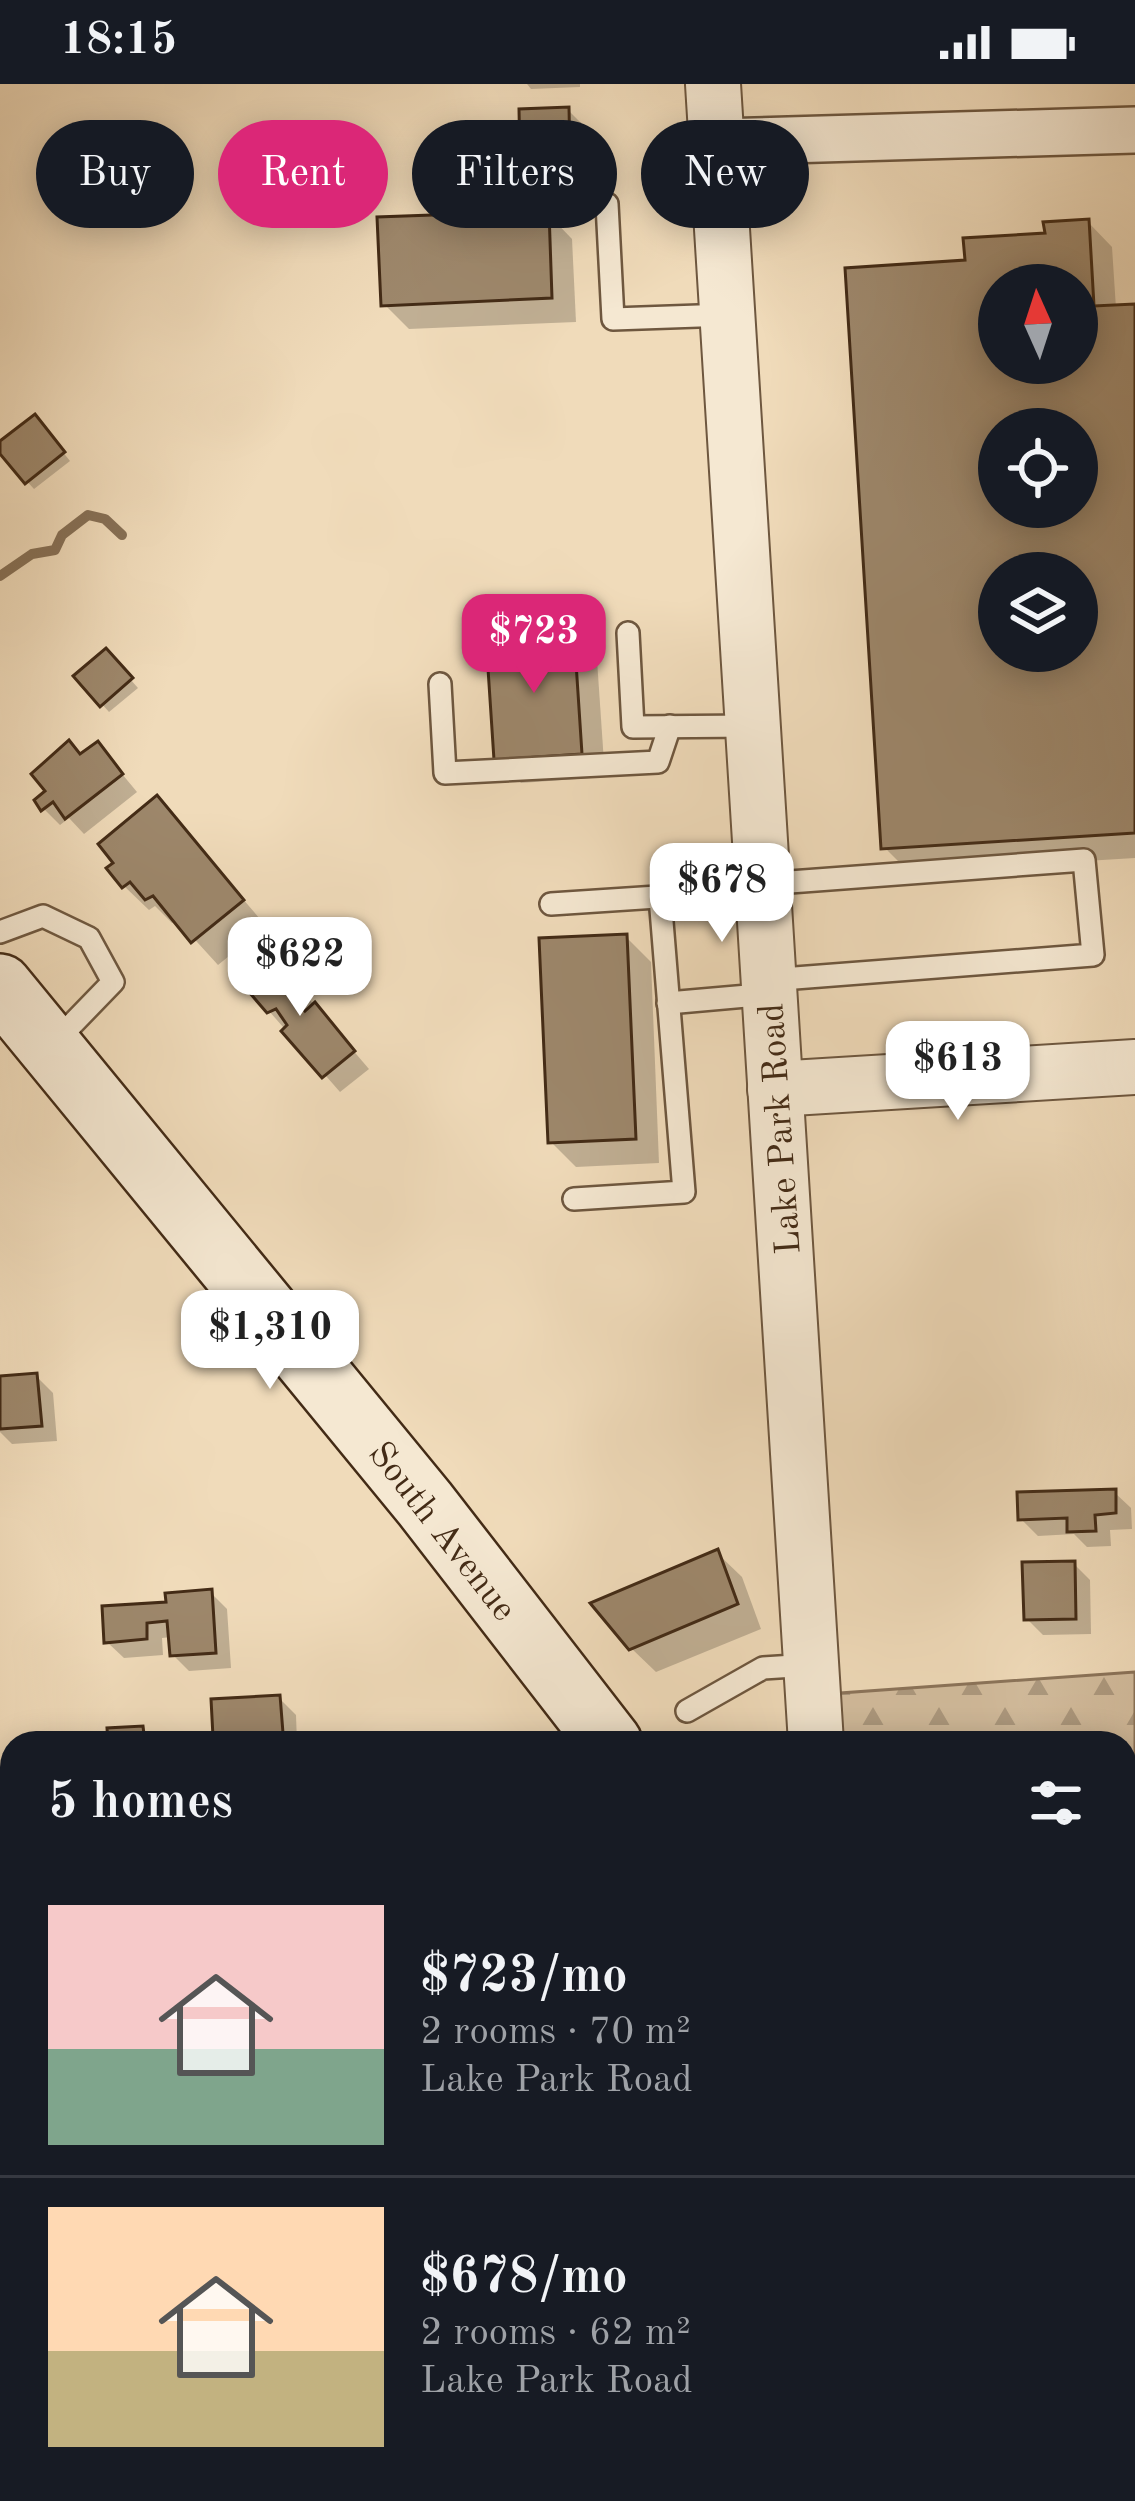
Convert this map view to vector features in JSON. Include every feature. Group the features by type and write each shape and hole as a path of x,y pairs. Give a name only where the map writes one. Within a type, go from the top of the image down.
{"main road":[{"name":"South Avenue","path":"0,986 424,1504 601,1731"}],"street":[{"name":"Lake Park Road","path":"713,84 715,120"},
{"path":"809,139 1135,130"},
{"name":"Lake Park Road","path":"722,228 815,1731"},
{"path":"776,1089 1135,1067"}],"lane":[{"path":"608,228 613,319 728,315"},
{"path":"628,633 633,727 753,725"},
{"path":"440,684 445,773 658,762 670,726"},
{"path":"551,904 1084,860 1093,955 769,987 668,1003"},
{"path":"574,1199 683,1192 660,897"},
{"path":"0,932 43,916 89,938 113,982 50,1046"},
{"path":"687,1711 763,1668 811,1665"}],"green space":[{"path":"1135,1672 1135,1731 815,1731 813,1695"}],"building":[{"path":"569,107 569,120 519,120 519,109"},
{"path":"412,216 412,228 550,228 552,298 381,306 377,228 388,228 388,217"},
{"path":"1089,219 1092,264 978,264 978,384 1098,384 1098,306 1135,304 1135,833 881,849 845,268 965,260 963,238 1045,233 1043,222"},
{"path":"35,414 65,452 25,484 0,454 0,441"},
{"path":"574,632 582,754 494,760 486,638"},
{"path":"106,648 133,678 100,707 73,676"},
{"path":"69,740 80,754 98,741 123,774 65,819 53,802 41,811 34,800 45,791 31,774"},
{"path":"157,795 244,900 191,943 153,896 145,900 130,882 122,888 106,868 113,863 98,844"},
{"path":"627,934 636,1139 548,1143 539,938"},
{"path":"275,958 303,989 293,996 305,1011 315,1002 355,1051 322,1078 281,1031 287,1025 276,1009 267,1013 243,985"},
{"path":"37,1373 42,1426 0,1429 0,1376"},
{"path":"1116,1489 1116,1513 1095,1515 1096,1531 1067,1532 1067,1518 1018,1520 1017,1492"},
{"path":"718,1549 738,1604 629,1650 590,1603"},
{"path":"1075,1561 1076,1619 1024,1620 1022,1562"},
{"path":"212,1589 216,1653 170,1656 167,1621 147,1623 147,1639 104,1643 102,1606 166,1602 165,1593"},
{"path":"280,1695 283,1731 213,1731 211,1699"},
{"path":"143,1726 144,1731 107,1731"}],"waterway":[{"path":"0,576 32,554 55,550 62,535 88,515 105,519 122,535"}]}
